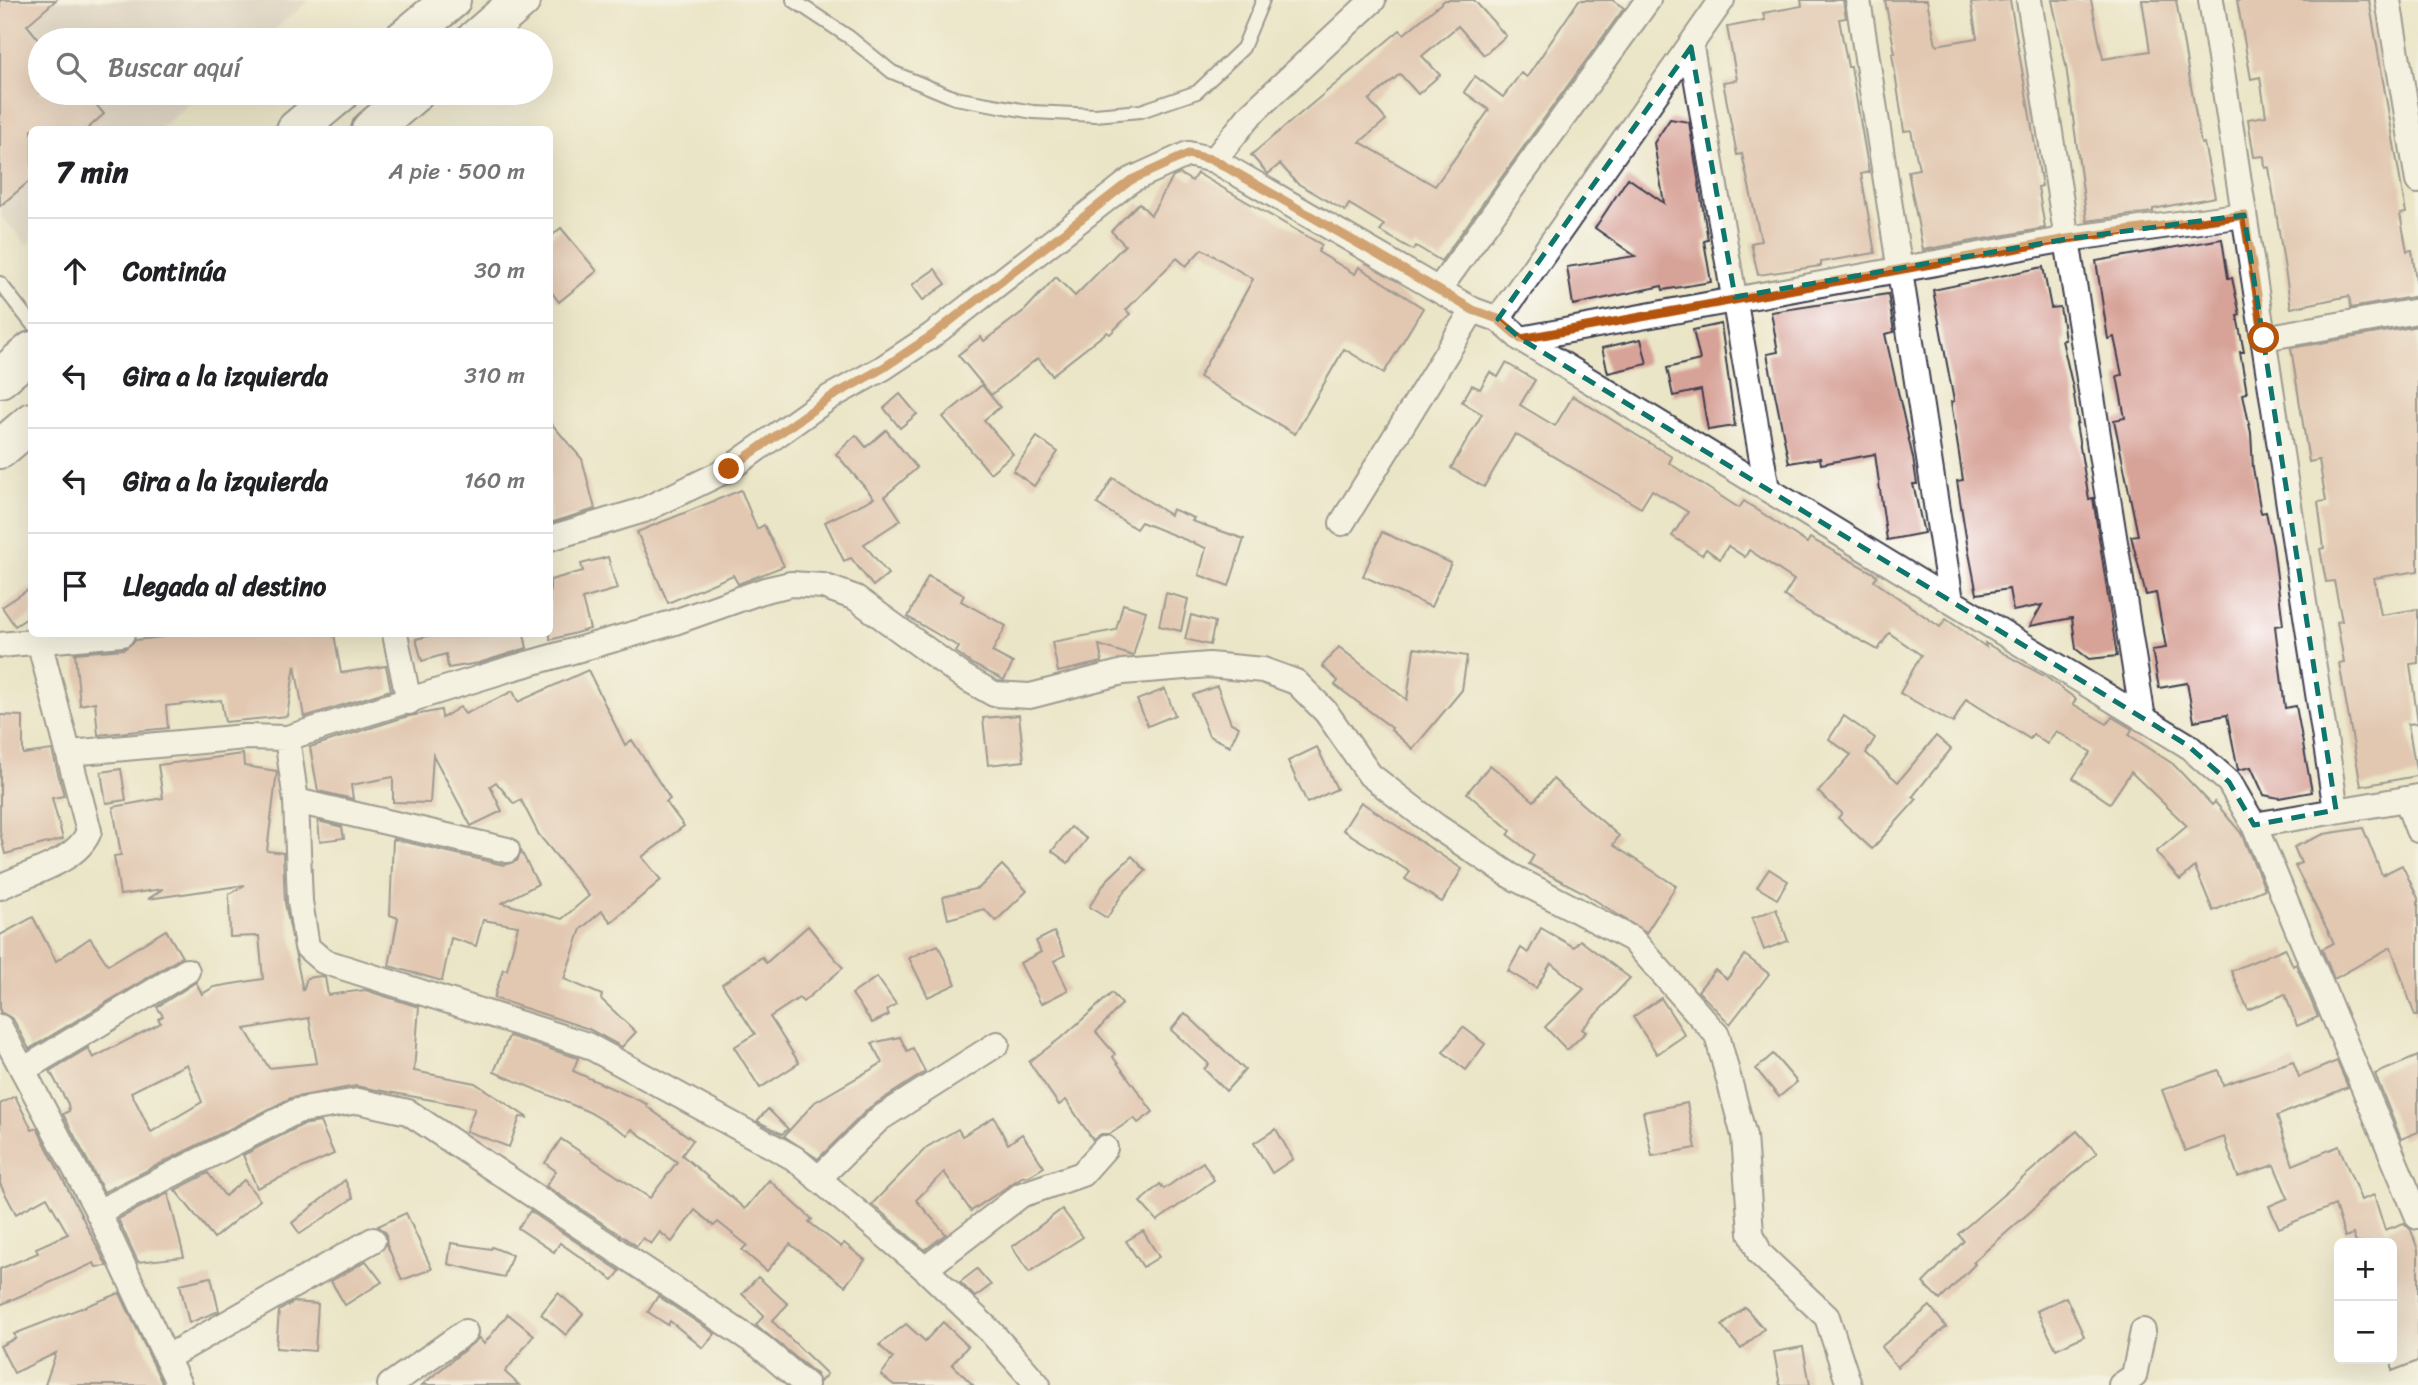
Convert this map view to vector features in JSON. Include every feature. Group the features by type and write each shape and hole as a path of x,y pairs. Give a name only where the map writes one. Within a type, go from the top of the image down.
{"highway":[{"path":"417,28 451,0"},
{"path":"489,28 521,0"},
{"path":"301,126 326,105"},
{"path":"376,126 400,105"},
{"path":"0,378 28,354"},
{"path":"0,449 28,425"}],"street":[{"path":"1214,160 1251,114 1373,0"},
{"path":"1440,289 1648,0"},
{"path":"1498,319 1722,0"},
{"path":"1858,0 1951,601"},
{"path":"2029,0 2143,719"},
{"path":"2210,0 2336,810"},
{"path":"2388,0 2418,181"},
{"path":"1691,47 1767,489"},
{"path":"553,537 644,510 729,469 831,397 883,368 931,336 1131,180 1188,154 1214,160 1473,310 1498,319 1521,339 2187,745 2229,782 2254,825 2418,1217"},
{"path":"1521,339 2067,239 2244,215"},
{"path":"1342,523 1473,310"},
{"path":"2264,338 2418,312"},
{"path":"70,753 245,737 287,738 509,669 672,623 765,590 791,584 823,586 856,598 964,677 994,694 1030,696 1123,672 1209,665 1263,670 1296,682 1326,712 1370,775 1436,826 1511,876 1632,939 1717,1035 1744,1136 1751,1233 1760,1254 1828,1317 1849,1385"},
{"path":"0,645 86,637"},
{"path":"396,637 409,702"},
{"path":"0,887 73,853 85,843 89,831 87,815 39,641"},
{"path":"287,738 296,801 300,901 307,947 323,961 587,1045 794,1158 925,1269 991,1332 1038,1385"},
{"path":"2254,825 2412,798 2418,830"},
{"path":"296,801 507,850"},
{"path":"23,1070 187,971"},
{"path":"0,1027 98,1212 179,1385"},
{"path":"818,1179 879,1119 997,1044"},
{"path":"98,1212 297,1111 358,1101 408,1112 760,1346 806,1385"},
{"path":"925,1269 1021,1195 1082,1174 1105,1148"},
{"path":"166,1358 373,1240"},
{"path":"2121,1385 2134,1376 2143,1331"},
{"path":"390,1385 465,1332"}],"lane":[{"path":"793,0 849,37 892,72 954,98 1033,112 1095,115 1140,111 1197,92 1243,48 1263,0"},
{"path":"0,283 28,319"}],"highlighted area":[{"path":"1691,47 1735,297 2067,239 2244,215 2336,810 2254,825 2229,782 2187,745 1521,339 1498,319"}],"shaded area":[{"path":"0,0 309,0 277,28 28,28 28,105 188,105 164,126 28,126 28,244 0,215"}],"building":[{"path":"0,0 56,0 27,25 29,28 28,105 96,105 104,114 90,126 28,126 28,182 0,206"},
{"path":"1445,0 1474,0 1506,36 1484,55 1458,26 1422,56 1440,75 1418,94 1400,74 1369,100 1386,120 1360,142 1435,186 1489,110 1464,92 1475,76 1503,97 1521,73 1527,77 1579,0 1612,0 1624,8 1441,261 1416,246 1413,250 1380,231 1384,225 1349,204 1345,211 1297,183 1280,164 1268,174 1251,155 1400,30 1404,34"},
{"path":"1801,0 1843,0 1846,18 1839,19 1848,67 1851,67 1869,172 1861,174 1875,253 1821,262 1821,266 1758,275 1751,243 1761,241 1742,154 1737,155 1723,82 1737,80 1727,27 1765,20 1763,13 1802,6"},
{"path":"1885,0 1927,0 1936,45 1977,38 1971,3 2010,0 2042,186 2038,187 2045,228 1923,250 1908,171 1919,169 1911,130 1904,131 1892,54 1895,53"},
{"path":"2052,0 2091,0 2103,59 2150,51 2142,0 2176,0 2201,144 2204,143 2215,197 2153,209 2153,212 2087,221 2066,66"},
{"path":"2237,0 2369,0 2406,213 2400,214 2407,251 2412,250 2418,296 2351,308 2349,296 2291,308 2269,167 2265,168 2264,156 2254,157 2248,119 2266,116 2260,77 2251,79"},
{"path":"1670,119 1689,122 1708,240 1704,241 1711,282 1663,290 1662,286 1573,305 1567,267 1635,256 1595,228 1628,178 1664,203 1654,143"},
{"path":"1197,173 1322,245 1318,252 1355,274 1359,267 1423,308 1384,373 1344,349 1295,434 1199,377 1253,279 1202,249 1186,266 1177,258 1126,310 1130,314 1110,334 1107,332 1052,375 1038,358 991,395 958,355 981,337 984,341 1025,310 1056,277 1075,296 1125,245 1111,231 1139,203 1151,215 1173,177 1180,174 1192,181"},
{"path":"561,228 597,271 559,302 553,294 553,235"},
{"path":"2222,239 2228,278 2232,278 2240,315 2237,316 2244,352 2240,352 2247,393 2243,394 2251,433 2253,468 2261,513 2266,512 2273,545 2283,625 2275,626 2285,708 2296,706 2312,792 2279,798 2264,795 2251,767 2238,770 2227,715 2194,721 2187,683 2159,688 2152,650 2166,648 2156,593 2146,595 2131,536 2138,535 2114,420 2125,418 2117,376 2122,375 2114,337 2108,339 2096,261"},
{"path":"2043,267 2051,308 2060,307 2065,340 2062,340 2073,388 2076,424 2089,499 2093,498 2117,656 2089,659 2076,649 2072,618 2030,626 2042,605 2013,611 2009,589 1977,594 1967,543 1957,481 1963,480 1951,402 1954,401 1933,290"},
{"path":"935,269 946,284 923,300 912,285"},
{"path":"1888,294 1894,332 1885,334 1913,458 1917,484 1913,484 1924,533 1887,540 1875,454 1821,464 1820,458 1789,463 1767,354 1778,352 1771,312"},
{"path":"1721,324 1735,426 1708,430 1701,390 1673,396 1667,368 1700,360 1693,330"},
{"path":"2418,326 2418,571 2374,578 2381,615 2418,609 2418,663 2410,664 2418,723 2408,724 2417,776 2361,786 2339,663 2344,662 2337,622 2342,621 2334,581 2326,582 2320,549 2324,548 2318,502 2326,501 2319,460 2309,462 2291,348"},
{"path":"1641,339 1647,364 1608,373 1602,348"},
{"path":"1506,363 1535,380 1520,405 1555,426 1573,396 1672,457 1669,463 1739,508 1744,501 1807,543 1810,538 1877,575 1874,581 1940,627 1946,619 1986,647 1985,643 2046,677 2076,699 2073,704 2107,724 2112,717 2132,729 2129,735 2173,764 2212,805 2215,802 2241,833 2265,889 2213,911 2195,867 2180,880 2156,852 2187,826 2131,772 2110,803 2073,778 2091,752 2056,731 2047,744 2033,734 2030,739 1966,699 1953,723 1900,693 1921,655 1889,633 1878,650 1812,614 1784,596 1794,580 1749,550 1745,557 1728,546 1720,559 1706,549 1702,555 1672,536 1688,512 1652,490 1641,508 1515,434 1484,487 1451,468 1482,414 1462,402 1472,385 1480,389 1490,372 1498,377"},
{"path":"982,385 1000,407 984,420 1013,454 990,473 943,417"},
{"path":"900,394 917,414 900,428 884,408"},
{"path":"553,425 582,459 595,509 553,522"},
{"path":"886,430 917,468 885,496 901,520 864,544 888,574 873,586 851,558 844,561 825,522 874,498 836,454 856,435 866,447"},
{"path":"1037,437 1058,452 1034,486 1013,471"},
{"path":"1113,478 1170,515 1172,509 1194,518 1192,521 1244,539 1229,586 1199,575 1206,548 1141,522 1136,529 1097,504"},
{"path":"741,490 757,529 764,525 784,566 738,584 733,575 668,603 637,532"},
{"path":"1382,532 1451,563 1431,607 1363,576"},
{"path":"608,557 617,589 582,599 590,629 550,640 550,637 553,637 553,579 583,571 581,564"},
{"path":"928,576 964,595 961,601 1006,626 992,652 1013,663 1004,680 972,664 956,652 959,647 908,617"},
{"path":"28,590 28,618 15,626 2,607"},
{"path":"1166,593 1188,599 1181,631 1159,626"},
{"path":"1123,604 1146,611 1133,656 1099,645 1102,662 1058,672 1052,642 1116,630"},
{"path":"1191,615 1215,622 1210,645 1185,639"},
{"path":"161,637 335,637 341,673 386,666 391,690 304,717 295,665 287,716 225,722 221,700 166,706 168,728 98,735 95,702 80,705 75,653 124,649 136,640"},
{"path":"525,637 527,648 479,663 448,668 446,654 422,661 416,639"},
{"path":"1339,647 1407,700 1414,648 1467,656 1462,690 1413,749 1391,730 1392,728 1335,685 1338,681 1322,666"},
{"path":"588,670 625,745 632,740 670,799 666,802 684,826 642,857 661,880 611,922 602,911 581,929 564,979 602,995 601,999 636,1032 622,1047 589,1029 494,998 503,969 507,970 518,926 483,920 476,946 451,938 442,981 389,966 398,918 390,915 393,839 504,865 517,861 521,851 538,884 502,903 562,919 589,896 539,835 521,800 514,804 496,782 490,786 502,811 471,826 433,755 430,803 393,802 393,777 351,785 353,799 318,791 310,747 405,717 441,710 442,718 460,707 465,714 513,691 518,702"},
{"path":"1217,686 1231,723 1239,727 1230,746 1209,736 1193,695"},
{"path":"1165,689 1175,715 1148,726 1137,700"},
{"path":"0,715 23,716 23,754 52,750 64,796 52,798 63,839 5,854 0,832"},
{"path":"1019,715 1024,761 988,765 983,718"},
{"path":"1844,716 1875,738 1866,753 1898,782 1936,736 1951,749 1913,796 1917,799 1872,849 1838,818 1842,813 1818,792 1851,755 1829,739"},
{"path":"1317,747 1337,789 1307,803 1288,761"},
{"path":"243,754 244,766 277,771 267,851 283,853 285,903 303,991 307,978 321,976 325,977 328,995 365,990 419,1007 414,1071 475,1083 528,1118 520,1117 509,1147 466,1131 475,1108 356,1086 291,1098 104,1192 63,1114 69,1111 68,1104 50,1071 88,1048 93,1058 161,1023 158,1019 163,1016 157,1007 196,982 202,994 214,987 263,979 259,936 230,937 229,894 245,885 148,899 163,889 120,895 114,856 121,855 113,807 163,798 158,765","holes":["309,1018 317,1063 269,1068 245,1029","187,1064 202,1102 151,1132 131,1092"]},
{"path":"1490,765 1534,801 1553,779 1619,836 1613,845 1676,886 1646,933 1581,891 1529,864 1534,855 1508,835 1511,831 1467,793"},
{"path":"121,769 126,800 106,803 101,772"},
{"path":"1361,802 1462,869 1442,902 1405,879 1410,872 1343,830"},
{"path":"318,821 342,827 344,838 320,841"},
{"path":"1071,827 1087,839 1068,863 1052,851"},
{"path":"2363,828 2382,875 2402,865 2418,898 2418,1016 2415,1016 2391,947 2334,979 2322,949 2334,943 2295,866 2301,863 2294,847 2324,834"},
{"path":"1132,856 1146,871 1123,893 1107,918 1089,907 1106,881"},
{"path":"1002,865 1027,891 996,921 984,909 948,919 943,897 979,888"},
{"path":"1769,869 1788,881 1777,899 1757,887"},
{"path":"1776,909 1788,941 1764,950 1752,918"},
{"path":"33,917 56,961 90,938 108,965 166,930 182,957 29,1049 13,1019 0,1012 0,935"},
{"path":"808,926 843,968 803,1002 799,998 770,1017 799,1063 760,1088 734,1047 755,1034 722,984 762,957 766,963"},
{"path":"1541,928 1574,947 1580,940 1630,978 1582,1029 1586,1032 1567,1050 1545,1027 1584,989 1551,963 1536,988 1508,971 1521,948 1528,953"},
{"path":"1054,932 1065,955 1054,961 1068,990 1041,1004 1020,963 1041,952 1036,941"},
{"path":"938,945 956,984 928,997 909,958"},
{"path":"2285,948 2293,966 2296,964 2318,1017 2297,1026 2285,994 2248,1010 2231,971"},
{"path":"1745,955 1769,974 1730,1024 1698,991 1715,970 1727,979"},
{"path":"877,977 896,1004 887,1010 889,1015 872,1023 852,994"},
{"path":"1112,993 1122,1004 1096,1032 1115,1054 1113,1057 1153,1112 1138,1123 1134,1118 1110,1134 1101,1134 1093,1140 1066,1100 1059,1105 1029,1062 1066,1034"},
{"path":"1661,998 1685,1035 1657,1054 1633,1017"},
{"path":"1185,1013 1245,1070 1226,1091 1204,1069 1209,1064 1171,1030"},
{"path":"1463,1027 1485,1044 1466,1070 1443,1052"},
{"path":"509,1036 578,1058 573,1071 647,1104 646,1106 693,1140 682,1155 745,1209 769,1180 812,1219 809,1222 841,1247 844,1243 865,1260 845,1286 790,1244 767,1271 742,1250 747,1245 718,1222 714,1226 695,1210 672,1242 660,1232 651,1244 643,1238 637,1246 546,1186 556,1171 545,1163 561,1139 650,1198 677,1162 632,1129 628,1135 589,1112 494,1072"},
{"path":"900,1037 907,1051 913,1048 925,1072 869,1108 818,1159 784,1136 815,1102 882,1063 872,1043"},
{"path":"1773,1054 1797,1082 1779,1097 1756,1069"},
{"path":"2418,1056 2418,1132 2401,1139 2375,1074"},
{"path":"2293,1061 2299,1077 2337,1061 2348,1087 2277,1116 2293,1165 2339,1146 2361,1200 2374,1195 2385,1230 2404,1223 2411,1230 2418,1250 2418,1361 2392,1371 2392,1364 2397,1364 2397,1238 2354,1238 2353,1234 2345,1237 2335,1205 2279,1228 2269,1206 2288,1198 2274,1165 2238,1177 2224,1137 2185,1151 2162,1090 2218,1070 2223,1085"},
{"path":"15,1096 32,1130 37,1128 107,1266 96,1267 94,1263 0,1305 0,1269 38,1253 36,1248 68,1234 47,1197 16,1214 0,1184 0,1104"},
{"path":"1687,1103 1696,1148 1652,1156 1643,1112"},
{"path":"768,1109 788,1129 782,1134 757,1121"},
{"path":"994,1117 1008,1144 1022,1134 1044,1167 1022,1177 971,1211 944,1172 916,1200 946,1234 925,1250 872,1204 927,1147 958,1129 962,1136"},
{"path":"320,1122 334,1154 257,1188 243,1155 302,1125"},
{"path":"1276,1129 1293,1159 1272,1173 1254,1143"},
{"path":"2077,1131 2097,1153 1973,1262 1975,1264 1940,1300 1923,1283 1964,1241 1958,1234"},
{"path":"1203,1162 1214,1180 1157,1221 1140,1202 1160,1184 1164,1189"},
{"path":"208,1173 225,1196 244,1180 260,1200 214,1238 175,1190"},
{"path":"345,1180 353,1198 300,1234 292,1223"},
{"path":"168,1193 184,1257 138,1262 118,1219"},
{"path":"1062,1209 1083,1237 1029,1272 1012,1247"},
{"path":"530,1211 620,1271 613,1280 560,1243 554,1252 518,1228"},
{"path":"406,1213 432,1269 402,1280 387,1245 386,1233 378,1226"},
{"path":"1143,1231 1159,1257 1143,1267 1126,1241"},
{"path":"451,1243 492,1247 512,1255 504,1277 448,1264"},
{"path":"366,1261 382,1282 345,1305 331,1281"},
{"path":"977,1269 991,1285 975,1297 960,1282"},
{"path":"211,1277 219,1311 189,1323 180,1284"},
{"path":"758,1277 788,1304 772,1321 827,1374 820,1382 816,1374 756,1325 764,1315 742,1294"},
{"path":"120,1293 163,1385 45,1385 56,1353 14,1373 0,1346 16,1338 14,1334"},
{"path":"558,1293 583,1314 566,1335 541,1314"},
{"path":"658,1296 715,1334 703,1348 670,1321 668,1325 648,1312"},
{"path":"2066,1297 2084,1336 2056,1349 2037,1311"},
{"path":"294,1302 318,1304 315,1351 276,1348 279,1311"},
{"path":"1930,1306 1946,1327 1897,1367 1881,1347"},
{"path":"1745,1307 1764,1329 1741,1349 1722,1326"},
{"path":"508,1314 534,1335 505,1372 519,1385 422,1385 479,1338 484,1344"},
{"path":"943,1322 968,1346 952,1364 973,1385 894,1385 881,1375 893,1358 879,1345 906,1324 925,1341"},
{"path":"1803,1347 1810,1385 1780,1385 1774,1352"}],"route":[{"path":"729,469 831,397 883,368 931,336 1131,180 1188,154 1214,160 1473,310 1498,319 1521,339 2067,239 2244,215 2264,338"}]}
